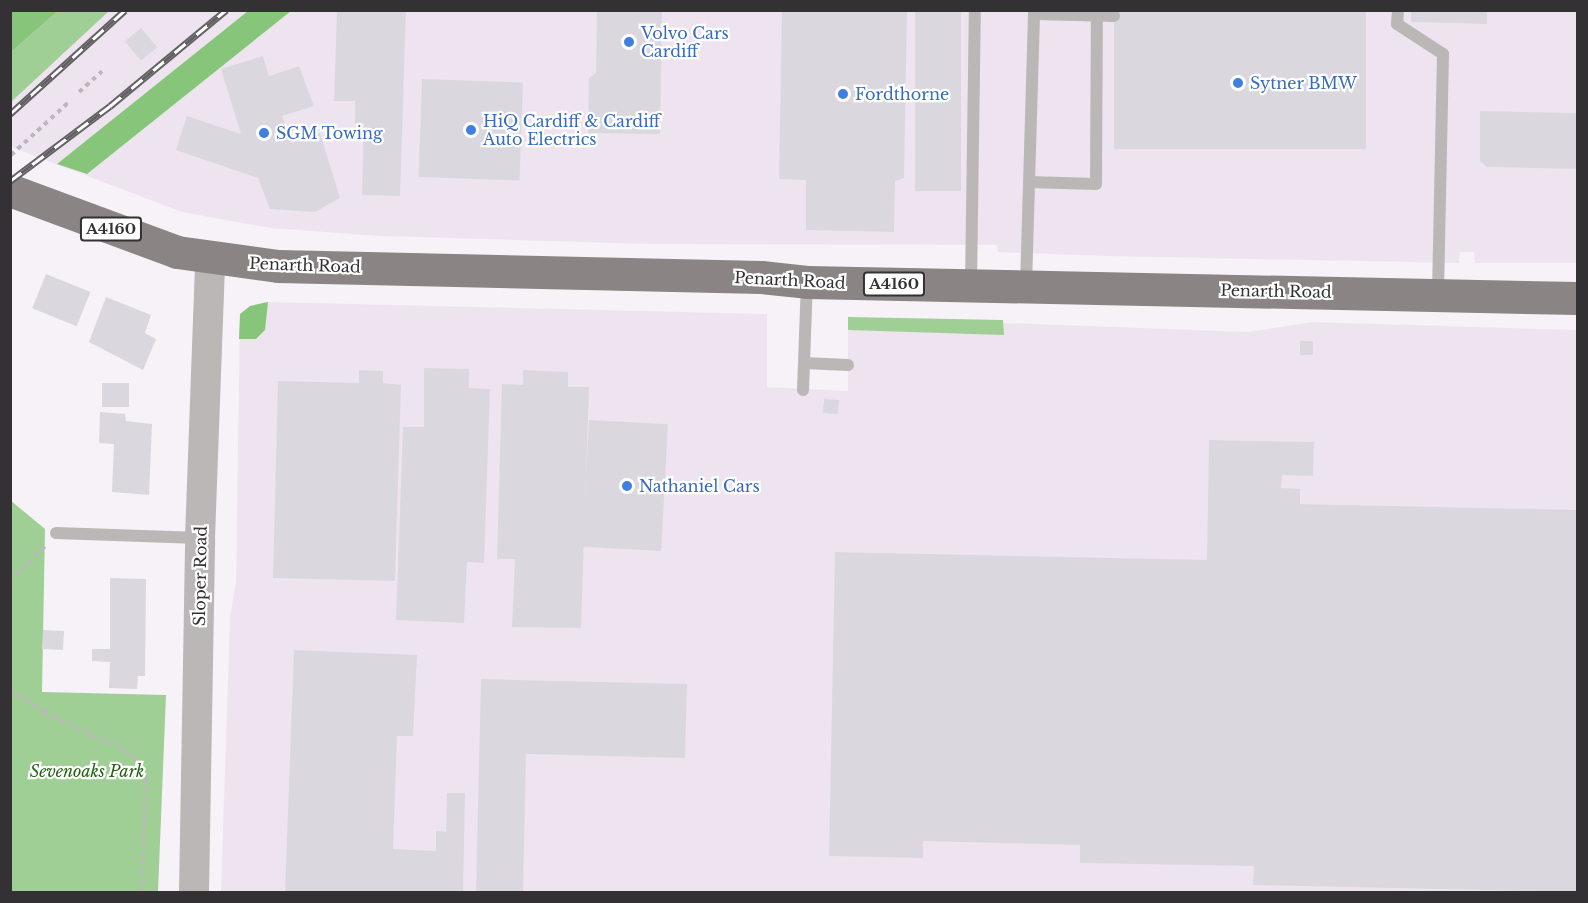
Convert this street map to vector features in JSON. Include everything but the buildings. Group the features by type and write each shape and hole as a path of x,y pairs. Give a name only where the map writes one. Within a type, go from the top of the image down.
{"main road":[{"name":"Penarth Road","path":"15,192 146,242 210,259 289,266 761,277 807,282 1578,298"}],"street":[{"name":"Sloper Road","path":"194,892 200,538 210,259"}],"lane":[{"path":"970,285 975,10"},
{"path":"1398,10 1397,24 1443,54 1438,294"},
{"path":"1026,286 1034,12 1097,13 1113,16"},
{"path":"1029,182 1096,184 1097,13"},
{"path":"803,390 807,282"},
{"path":"804,363 848,365"},
{"path":"56,533 200,538"}],"path":[{"path":"79,92 102,71"},
{"path":"11,155 70,101"},
{"path":"10,582 56,533"},
{"path":"10,690 44,712 126,750 141,764 146,779 141,892"}],"shaded area":[{"path":"58,10 1577,11 1577,263 1475,263 1474,252 1460,252 1459,263 1106,256 998,252 997,245 651,244 380,236 270,228 182,212 11,147 10,52"},
{"path":"268,302 767,314 767,387 848,391 848,317 1248,332 1313,322 1577,330 1577,892 221,892 230,618 236,581 240,314 250,306"}],"green space":[{"path":"11,10 58,10 58,11 11,52"},
{"path":"58,11 109,11 11,102 11,52"},
{"path":"248,11 291,11 87,174 57,164"},
{"path":"268,302 265,330 256,339 239,339 240,314 250,306"},
{"path":"848,317 1003,320 1004,335 848,330"},
{"name":"Sevenoaks Park","path":"10,500 45,529 42,692 166,695 158,892 11,892"}],"railway":[{"path":"10,114 125,10"},
{"path":"10,181 110,106 226,10"}],"place":[{"name":"Volvo Cars Cardiff","path":"629,42"},
{"name":"Sytner BMW","path":"1238,83"},
{"name":"Fordthorne","path":"843,94"},
{"name":"HiQ Cardiff & Cardiff Auto Electrics","path":"471,130"},
{"name":"SGM Towing","path":"264,133"},
{"name":"Nathaniel Cars","path":"627,486"}]}
